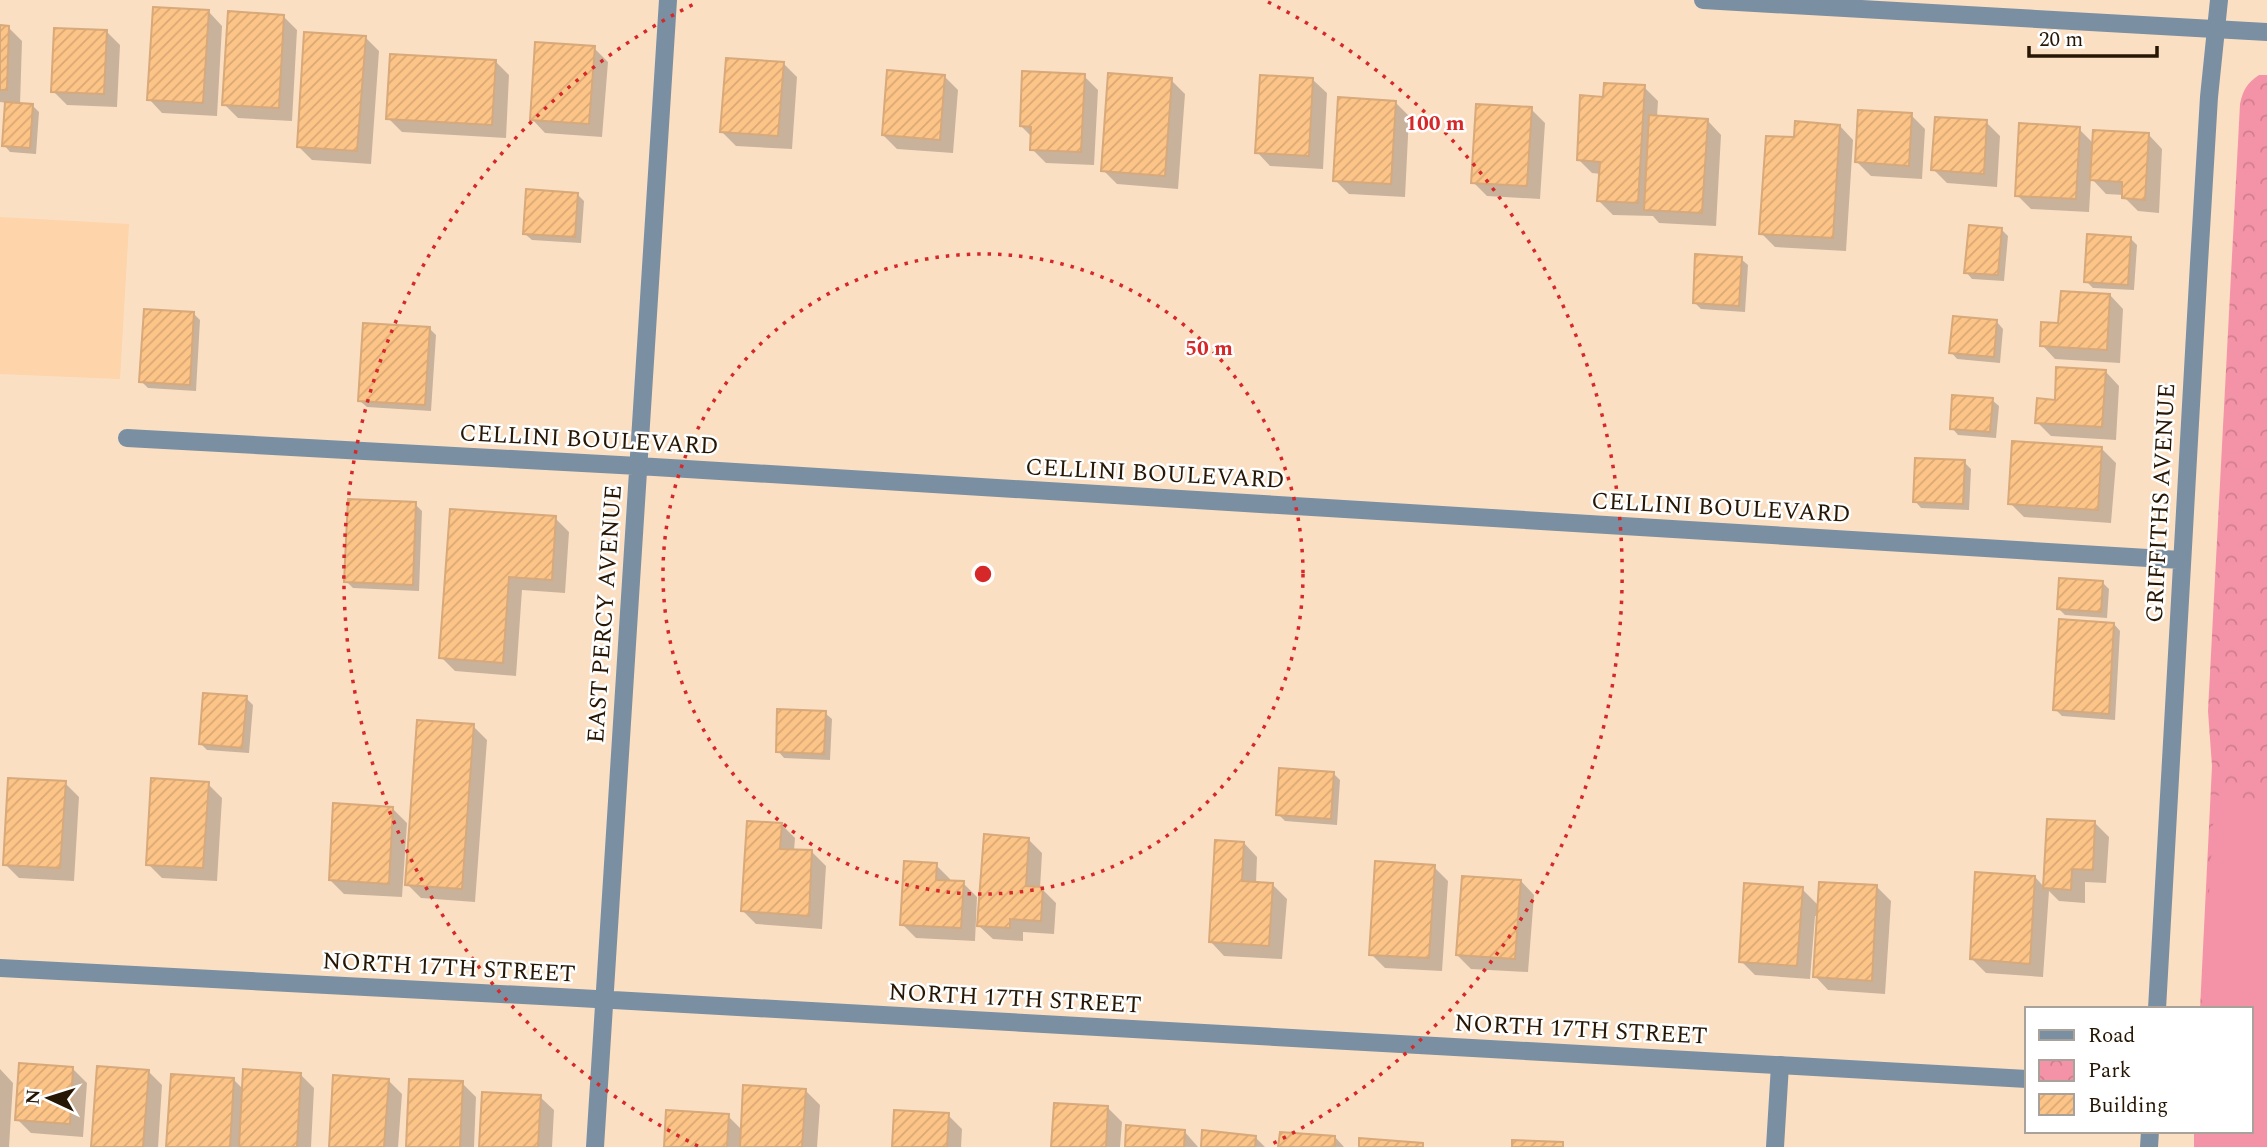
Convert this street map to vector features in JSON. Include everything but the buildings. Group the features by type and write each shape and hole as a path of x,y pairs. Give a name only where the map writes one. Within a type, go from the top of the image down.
{"street":[{"name":"EAST PERCY AVENUE","path":"595,1147 668,0"},
{"path":"1703,0 2267,32"},
{"name":"GRIFFITHS AVENUE","path":"2157,1007 2209,97 2219,0"},
{"name":"CELLINI BOULEVARD","path":"127,438 638,466 2181,560"},
{"name":"NORTH 17TH STREET","path":"0,968 2025,1079"},
{"path":"1775,1147 1780,1065"}],"shaded area":[{"path":"0,217 129,224 120,379 0,374"}],"green space":[{"path":"2259,75 2267,75 2267,1147 2194,1147 2194,1133 2253,1133 2253,1007 2200,1007 2212,766 2208,711 2240,104 2251,81"},
{"path":"2215,795 2267,802 2267,1147 2194,1147 2195,1133 2253,1133 2253,1007 2202,1007"}]}
